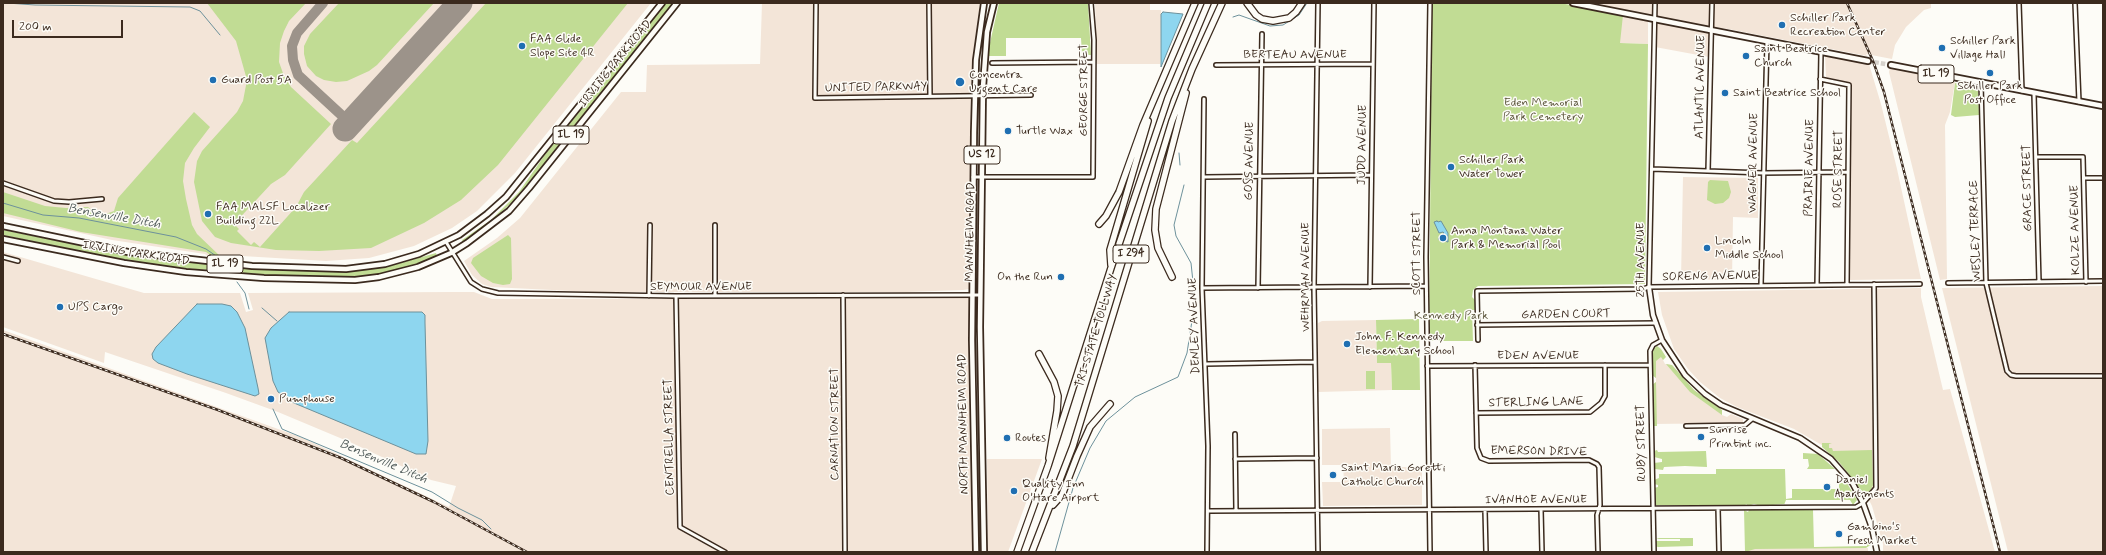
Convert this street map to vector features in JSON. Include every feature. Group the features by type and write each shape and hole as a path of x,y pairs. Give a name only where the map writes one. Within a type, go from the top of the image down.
{"highway":[{"name":"I 294","path":"1111,268 1110,250 1155,98 1195,3"},
{"name":"TRI-STATE TOLLWAY","path":"1017,552 1048,466 1111,268 1168,98 1208,3"},
{"name":"TRI-STATE TOLLWAY","path":"1032,552 1050,509 1073,446 1172,121 1192,70 1222,3"},
{"path":"1247,3 1256,15 1262,19 1273,21 1289,18 1296,12 1302,3"},
{"path":"1172,277 1158,248 1155,230 1156,210 1192,70"},
{"path":"1099,224 1106,216 1119,192 1143,125 1155,98"},
{"path":"1039,354 1054,382 1058,396 1055,422 1049,448 1048,466"},
{"path":"1050,509 1062,494 1090,427 1110,404"}],"main road":[{"name":"IRVING PARK ROAD","path":"3,226 60,240 157,256 229,264 316,269 346,269 384,264 419,254 446,242 474,224 506,197 662,3"},
{"name":"IRVING PARK ROAD","path":"3,239 124,263 223,276 342,281 379,277 418,267 451,253 499,220 519,200 677,3"},
{"name":"MANNHEIM ROAD","path":"972,295 974,96 976,60 984,3"},
{"name":"MANNHEIM ROAD","path":"980,295 983,63 994,3"},
{"path":"1573,3 1868,60"},
{"name":"IL 19","path":"1891,65 2034,94 2103,106"},
{"name":"NORTH MANNHEIM ROAD","path":"972,295 976,552"},
{"name":"NORTH MANNHEIM ROAD","path":"980,295 984,552"}],"street":[{"name":"UNITED PARKWAY","path":"816,3 815,98 1031,95"},
{"path":"929,3 930,96"},
{"name":"GEORGE STREET","path":"981,177 1093,177 1093,62 1091,3"},
{"name":"WEHRMAN AVENUE","path":"1318,3 1314,287 1318,552"},
{"name":"JUDD AVENUE","path":"1370,287 1374,3"},
{"name":"SCOTT STREET","path":"1430,3 1426,286 1430,552"},
{"name":"25TH AVENUE","path":"1655,3 1649,286 1656,323 1662,340 1678,366 1699,389 1721,405 1794,435 1823,452 1847,476 1863,503 1872,528 1878,552"},
{"name":"ATLANTIC AVENUE","path":"1708,171 1712,3"},
{"path":"2019,3 2022,91"},
{"path":"2075,3 2079,102"},
{"name":"GOSS AVENUE","path":"1258,288 1262,34"},
{"name":"WAGNER AVENUE","path":"1761,285 1767,41"},
{"name":"PRAIRIE AVENUE","path":"1817,285 1821,52"},
{"path":"992,63 1093,62"},
{"name":"BERTEAU AVENUE","path":"1216,65 1373,64"},
{"name":"ROSE STREET","path":"1820,79 1849,85 1847,284"},
{"name":"WESLEY TERRACE","path":"1981,83 1986,283 2006,368 2011,375 2103,376"},
{"name":"GRACE STREET","path":"2034,94 2039,282"},
{"name":"DENLEY AVENUE","path":"1204,100 1202,288 1206,364 1208,511 1207,552"},
{"name":"KOLZE AVENUE","path":"2036,157 2083,157 2086,282"},
{"path":"1652,169 1763,173 1848,172"},
{"path":"1204,177 1371,175"},
{"path":"973,177 981,177"},
{"path":"2084,178 2103,178"},
{"path":"3,183 54,201 69,202 102,199"},
{"path":"649,296 650,225"},
{"path":"715,225 715,296"},
{"name":"SEYMOUR AVENUE","path":"446,242 451,253 470,282 489,292 498,293 649,296 980,295"},
{"path":"3,257 18,261"},
{"path":"1948,283 2103,282"},
{"path":"1863,503 1874,492 1876,483 1874,284"},
{"name":"SORENG AVENUE","path":"1478,324 1477,291 1643,290 1649,286 1920,284"},
{"path":"1202,288 1426,286"},
{"name":"CARNATION STREET","path":"843,295 845,552"},
{"name":"CENTRELLA STREET","path":"676,296 680,527 725,552"},
{"name":"GARDEN COURT","path":"1478,324 1656,323"},
{"path":"1478,324 1478,340"},
{"name":"RUBY STREET","path":"1654,552 1650,349 1662,340"},
{"path":"1206,364 1314,362"},
{"name":"EDEN AVENUE","path":"1427,366 1650,364"},
{"name":"STERLING LANE","path":"1476,413 1590,412 1601,403 1605,396 1605,365"},
{"name":"EMERSON DRIVE","path":"1475,366 1477,451 1484,460 1588,460 1594,462 1599,467 1599,509"},
{"path":"1686,426 1742,426 1748,424 1752,419"},
{"path":"1235,434 1236,511"},
{"path":"1235,458 1316,458"},
{"name":"IVANHOE AVENUE","path":"1208,511 1851,507 1863,503"},
{"path":"1718,508 1719,551"},
{"path":"1541,509 1542,552"},
{"path":"1598,552 1599,509"},
{"path":"1485,510 1486,552"}],"shaded area":[{"path":"3,3 651,3 515,173 477,211 452,228 414,246 369,258 326,261 225,255 222,258 210,258 205,254 112,240 3,216"},
{"path":"762,3 980,3 973,54 971,92 969,289 907,292 593,292 491,287 482,284 472,275 464,261 497,238 520,218 621,92 646,92 647,65 760,64"},
{"path":"1095,3 1150,3 1150,10 1161,10 1160,64 1097,64"},
{"path":"1591,3 1931,3 1931,8 1924,10 1906,27 1895,45 1892,59 1866,54 1867,56 1728,29 1628,15 1648,21 1648,44 1620,43 1590,8"},
{"path":"1656,22 1710,31 1709,57 1655,47"},
{"path":"1825,56 1869,64 1881,104 1897,169 1921,279 1849,280 1851,83 1826,77"},
{"path":"1890,68 1955,82 1950,112 1945,125 1947,279 1940,280 1889,72"},
{"name":"Lincoln Middle School","path":"1683,177 1758,178 1758,218 1733,217 1732,280 1681,279"},
{"path":"3,252 144,293 240,293 246,312 253,310 248,293 474,292 492,299 969,298 973,552 3,552 3,330 303,438 449,507 456,486 431,480 352,443 278,412 226,393 105,352 104,363 3,327"},
{"path":"2103,286 2103,552 2008,552 1942,288"},
{"path":"1921,288 1921,297 1943,390 1950,389 1995,552 1883,552 1883,544 1872,506 1862,486 1827,448 1794,429 1737,407 1720,398 1700,382 1688,369 1674,349 1662,315 1658,292"},
{"name":"John F. Kennedy Elementary School","path":"1376,320 1377,363 1391,363 1392,390 1318,392 1318,323 1322,321"},
{"path":"1657,346 1665,356 1663,360 1665,364 1672,365 1694,390 1722,410 1722,415 1727,417 1731,414 1743,419 1743,423 1653,424 1652,385 1656,382 1656,378 1652,375 1652,355 1654,348"},
{"path":"1390,428 1391,467 1422,467 1422,505 1323,506 1322,482 1344,482 1343,465 1322,465 1322,429"},
{"path":"987,459 1042,459 1008,552 988,552"},
{"path":"1745,547 1868,548 1868,552 1745,552"}],"green space":[{"path":"207,3 306,3 289,21 284,31 280,43 279,62 284,76 291,87 331,124 285,175 271,184 234,224 239,229 237,231 251,245 254,242 260,247 296,207 304,192 352,140 357,143 486,3 628,3 498,165 461,200 424,223 371,248 319,251 276,250 231,243 215,237 202,221 194,182 197,161 202,151 237,112 243,101 247,80 236,41"},
{"path":"339,3 434,3 377,65 369,71 347,81 336,82 324,80 316,76 307,66 304,46 310,34"},
{"path":"666,3 674,3 519,196 487,225 463,242 462,240 491,220 519,192 544,156"},
{"path":"999,3 1088,3 1091,55 1082,55 1081,38 1006,38 1006,56 987,56"},
{"name":"Eden Memorial Park Cemetery","path":"1432,3 1559,3 1590,8 1623,15 1620,43 1648,44 1645,284 1478,286 1473,290 1472,297 1476,301 1476,310 1472,310 1473,341 1429,341"},
{"path":"1955,83 1978,87 1979,115 1955,117 1951,115"},
{"path":"194,112 210,127 185,163 183,181 186,199 192,225 197,234 222,258 213,257 206,252 81,232 3,213 3,192 45,206 66,208 88,207 97,214 103,215 114,211 118,198"},
{"path":"1710,180 1728,181 1731,192 1729,198 1723,203 1715,204 1707,200 1708,182"},
{"path":"3,230 122,254 256,269 346,272 394,265 436,253 437,256 415,265 375,275 327,278 270,275 183,268 119,259 3,235"},
{"path":"508,235 511,238 512,279 510,284 503,285 493,283 481,276 471,263 473,258"},
{"path":"1419,319 1420,390 1392,390 1391,363 1377,363 1376,320"},
{"path":"1657,346 1666,357 1663,360 1661,357 1656,361 1656,378 1652,375 1652,355 1654,348"},
{"path":"1666,364 1672,365 1694,390 1722,410 1722,415 1690,392"},
{"path":"1366,371 1375,371 1375,389 1366,389"},
{"path":"1656,382 1657,426 1653,426 1652,385"},
{"path":"1822,443 1832,443 1829,444 1829,448 1832,448 1833,451 1872,450 1873,485 1870,492 1862,491 1839,462 1822,447"},
{"path":"1657,450 1658,452 1706,451 1707,467 1685,466 1664,467 1663,470 1655,469 1654,463 1662,462 1662,459 1654,457 1654,451"},
{"path":"1803,453 1818,454 1835,469 1807,469 1809,466 1808,459 1803,459"},
{"path":"1716,469 1785,469 1786,499 1792,498 1792,489 1839,489 1839,483 1847,483 1857,500 1853,505 1850,500 1786,500 1784,505 1761,506 1754,504 1748,506 1746,504 1745,506 1655,505 1654,488 1658,487 1658,485 1654,484 1654,480 1659,478 1659,474 1716,474"},
{"path":"1744,510 1748,512 1749,510 1813,510 1814,547 1867,546 1867,543 1872,542 1872,544 1866,548 1755,549 1745,552"},
{"path":"1693,538 1693,546 1658,547 1655,546 1655,541 1680,541 1680,539 1656,539"}],"water":[{"path":"1163,12 1183,14 1161,67 1161,14"},
{"path":"1441,221 1448,233 1448,242 1438,239 1444,233 1439,233 1434,222"},
{"path":"197,304 222,304 231,306 237,312 245,328 259,394 255,396 187,374 158,363 153,359 152,354 156,347"},
{"path":"289,312 422,312 425,315 428,441 426,454 416,454 294,403 278,392 273,381 265,338 271,328"}],"waterway":[{"name":"Bensenville Ditch","path":"7,3 35,5 190,7 200,11 220,35"},
{"path":"1233,17 1239,15 1270,26 1283,25 1299,15 1307,3"},
{"path":"1179,153 1180,165"},
{"path":"1055,552 1073,488 1090,448 1106,421 1135,397 1178,377 1187,353 1195,301 1191,263 1176,236 1174,225 1184,185"},
{"name":"Bensenville Ditch","path":"3,203 43,215 79,218 176,237 206,249 219,258"},
{"name":"Bensenville Ditch","path":"237,282 245,293 249,309"},
{"path":"262,308 277,321"},
{"name":"Bensenville Ditch","path":"273,409 282,429 432,492 458,508 482,520 491,529"}],"taxiway":[{"path":"323,3 297,33 292,46 293,60 298,75 350,123"}],"runway":[{"path":"345,129 460,3"}],"tunnel":[{"path":"1868,61 1891,65"}],"railway":[{"path":"1847,3 1873,61 1884,92 2000,552"},
{"path":"3,334 218,410 341,458 434,502 527,552"}],"place":[{"name":"Schiller Park Recreation Center","path":"1782,25"},
{"name":"FAA Glide Slope Site 4R","path":"522,46"},
{"name":"Schiller Park Village Hall","path":"1942,48"},
{"name":"Saint Beatrice Church","path":"1746,56"},
{"name":"Schiller Park Post Office","path":"1990,73"},
{"name":"Guard Post 5A","path":"213,80"},
{"name":"Concentra Urgent Care","path":"960,82"},
{"name":"Saint Beatrice School","path":"1725,93"},
{"name":"Turtle Wax","path":"1008,131"},
{"name":"Schiller Park Water Tower","path":"1451,167"},
{"name":"FAA MALSF Localizer Building 22L","path":"208,214"},
{"name":"Anna Montana Water Park & Memorial Pool","path":"1443,238"},
{"name":"Lincoln Middle School","path":"1707,248"},
{"name":"On the Run","path":"1061,277"},
{"name":"UPS Cargo","path":"60,307"},
{"name":"John F. Kennedy Elementary School","path":"1347,344"},
{"name":"Pumphouse","path":"271,399"},
{"name":"Sunrise Printint inc.","path":"1701,437"},
{"name":"Routes","path":"1007,438"},
{"name":"Saint Maria Goretti Catholic Church","path":"1333,475"},
{"name":"Daniel Apartments","path":"1827,487"},
{"name":"Quality Inn O'Hare Airport","path":"1014,491"},
{"name":"Gambino's Fresh Market","path":"1839,534"}],"park label":[{"name":"Kennedy Park","path":"1451,316"}]}
